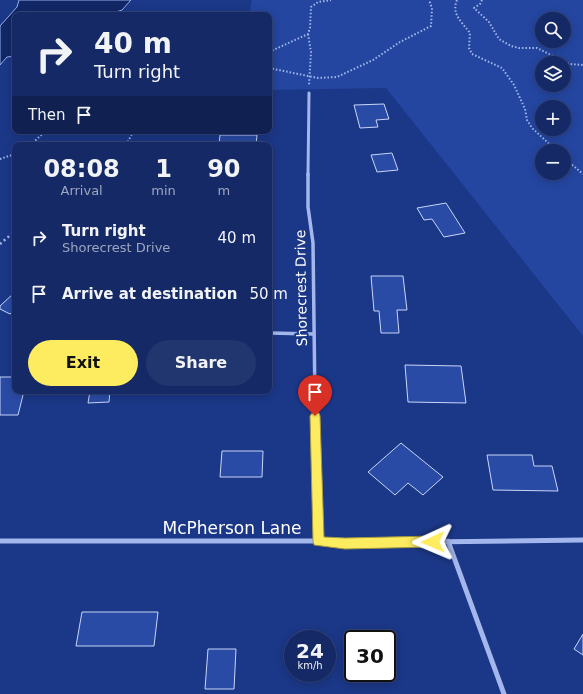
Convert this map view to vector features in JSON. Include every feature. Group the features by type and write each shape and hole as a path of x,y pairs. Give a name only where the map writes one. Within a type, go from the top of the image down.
{"street":[{"name":"Shorecrest Drive","path":"309,93 308,207 313,243 313,334 318,541"},
{"path":"272,333 313,334"},
{"name":"McPherson Lane","path":"0,541 318,541 345,544 448,541 583,540"},
{"path":"448,541 504,694"}],"path":[{"path":"309,93 310,52 308,34 310,28 311,7 318,2 331,0"},
{"path":"272,69 310,77 337,78 373,60 400,42 431,26 432,8 429,0"},
{"path":"457,0 453,7 454,13 470,33 469,48 472,54 502,68 514,86 525,109 527,120 532,128 549,144"},
{"path":"482,0 480,4 474,8 484,15 495,29 499,39 511,46 520,48 537,48 569,64 583,65"},
{"path":"272,51 308,34"},
{"path":"33,142 43,134"},
{"path":"0,159 12,155"},
{"path":"571,164 583,174"},
{"path":"0,244 12,234"}],"shaded area":[{"path":"19,0 131,0 122,10 116,12 13,12 17,7"},
{"path":"252,0 583,0 583,336 386,88 272,90 272,12 250,12"},
{"path":"12,13 12,56 7,57 0,65 0,26"}],"building":[{"path":"384,104 389,119 376,120 378,127 360,128 354,105"},
{"path":"220,135 257,135 256,142 219,142"},
{"path":"392,153 398,170 377,172 371,155"},
{"path":"446,203 465,233 444,237 432,219 424,220 417,208"},
{"path":"371,276 403,276 407,310 397,310 399,333 381,333 379,311 374,311"},
{"path":"12,295 12,312 10,314 0,309 0,306"},
{"path":"405,365 461,366 466,403 408,402"},
{"path":"0,377 12,377 12,394 23,394 18,415 0,415"},
{"path":"90,394 110,394 109,402 88,403"},
{"path":"401,443 443,477 423,495 408,483 395,495 368,472"},
{"path":"222,451 263,451 262,477 220,477"},
{"path":"487,455 532,455 534,466 552,466 558,491 493,490"},
{"path":"82,612 158,612 154,646 76,646"},
{"path":"583,634 583,655 574,649"},
{"path":"208,649 236,649 234,689 205,689"}],"route":[{"path":"315,416 318,541 345,544 433,542"}]}
